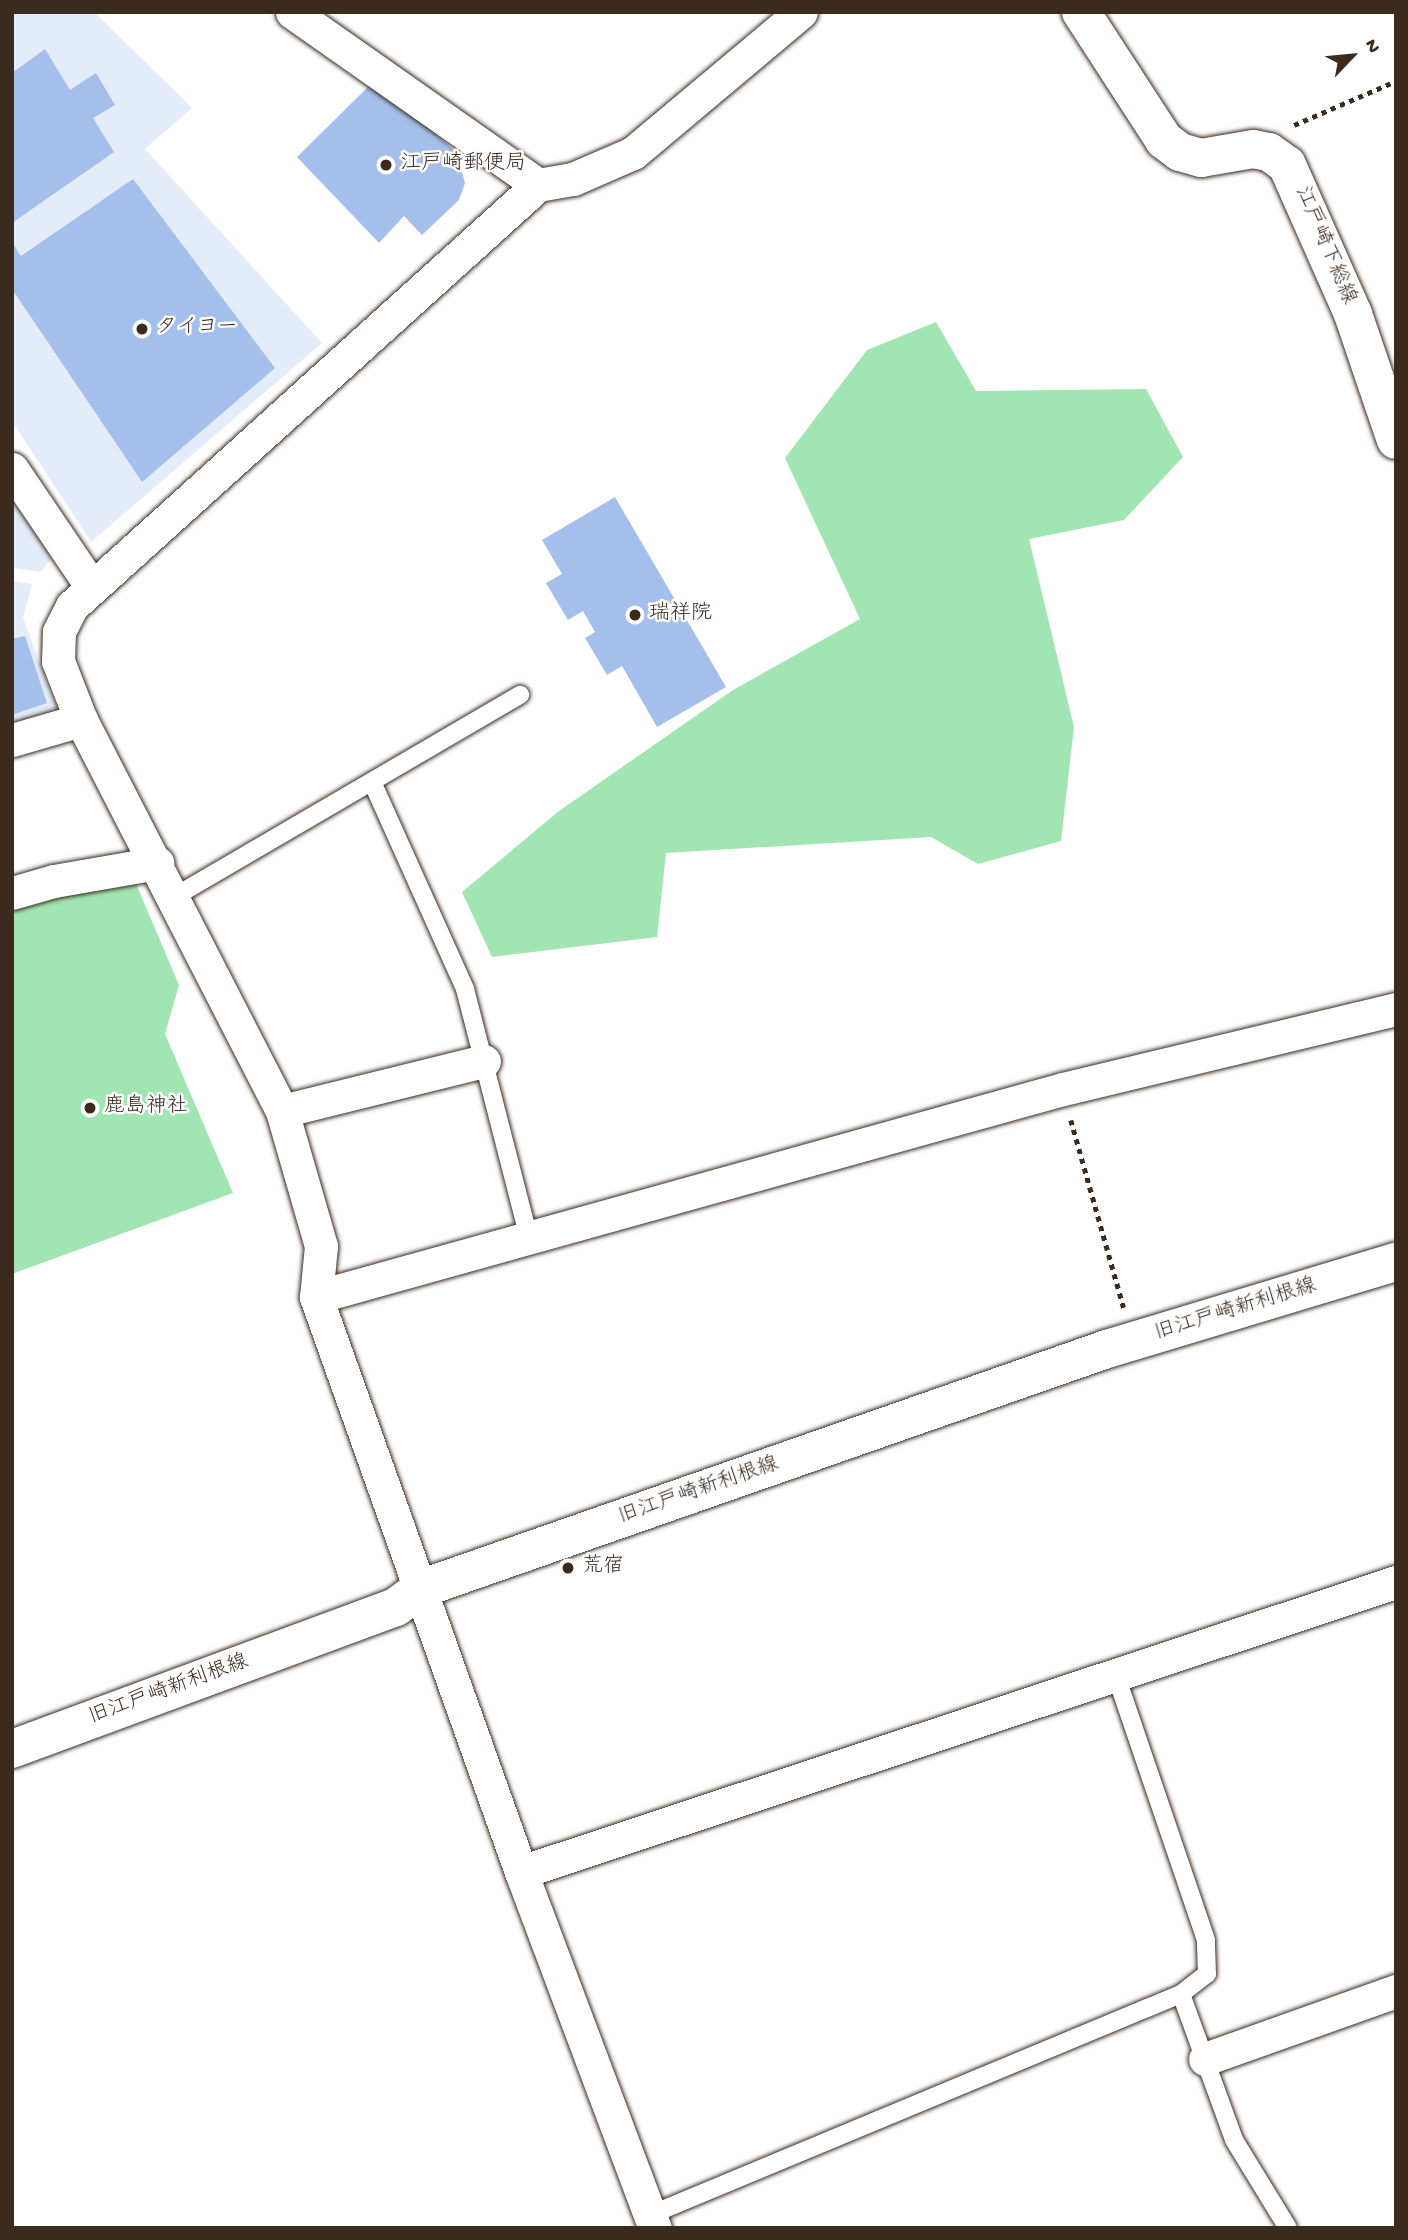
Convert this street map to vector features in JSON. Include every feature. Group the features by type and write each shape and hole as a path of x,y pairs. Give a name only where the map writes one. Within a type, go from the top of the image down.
{"street":[{"path":"292,12 538,185"},
{"path":"652,2221 521,1872 316,1297 321,1246 282,1111 157,863 81,720 58,661 59,632 72,606 92,587 538,185 573,179 633,153 801,12"},
{"path":"1081,12 1164,140 1180,152 1202,158 1253,149"},
{"name":"江戸崎下総線","path":"1253,149 1269,152 1287,165 1298,181 1353,314 1396,440"},
{"path":"12,469 92,587"},
{"path":"12,740 81,720"},
{"path":"12,893 54,881 157,863"},
{"path":"316,1297 1063,1089 1396,1009"},
{"path":"282,1111 484,1061"},
{"name":"旧江戸崎新利根線","path":"13,1747 396,1607 420,1589 1133,1342 1396,1262"},
{"path":"521,1872 1396,1582"},
{"path":"1205,2059 1396,1991"}],"lane":[{"path":"174,897 373,784 520,695"},
{"path":"373,784 465,989 529,1238"},
{"path":"652,2221 1181,1994 1207,1974 1206,1940 1116,1675"},
{"path":"1181,1994 1234,2140 1288,2228"}],"path":[{"path":"1253,149 1268,136 1396,81"},
{"path":"1063,1089 1133,1342"}],"shaded area":[{"path":"12,12 94,12 192,108 145,149 322,343 91,542 12,421"},
{"path":"12,487 58,551 40,572 12,568"},
{"path":"12,581 32,584 23,618 57,710 12,728"}],"green space":[{"path":"936,322 976,391 1146,389 1183,457 1124,520 1029,539 1074,727 1061,841 978,864 931,837 666,853 657,937 492,957 462,892 559,811 733,690 860,619 785,458 867,350"},
{"name":"鹿島神社","path":"134,879 179,985 165,1034 233,1193 12,1274 12,909 37,898"}],"building":[{"path":"45,49 70,90 96,73 115,105 93,118 114,152 12,223 12,73"},
{"path":"375,80 457,153 465,183 459,200 422,235 404,216 379,243 297,157"},
{"name":"タイヨー","path":"133,179 275,368 142,482 12,289 12,242 21,256"},
{"name":"瑞祥院","path":"615,497 726,687 657,727 622,666 607,675 585,638 595,632 583,611 568,620 546,583 562,574 542,540"},
{"path":"25,636 47,703 12,715 12,639"}],"place":[{"name":"江戸崎郵便局","path":"386,165"},
{"name":"タイヨー","path":"142,329"},
{"name":"瑞祥院","path":"635,615"},
{"name":"鹿島神社","path":"90,1108"},
{"name":"荒宿","path":"568,1568"}]}
